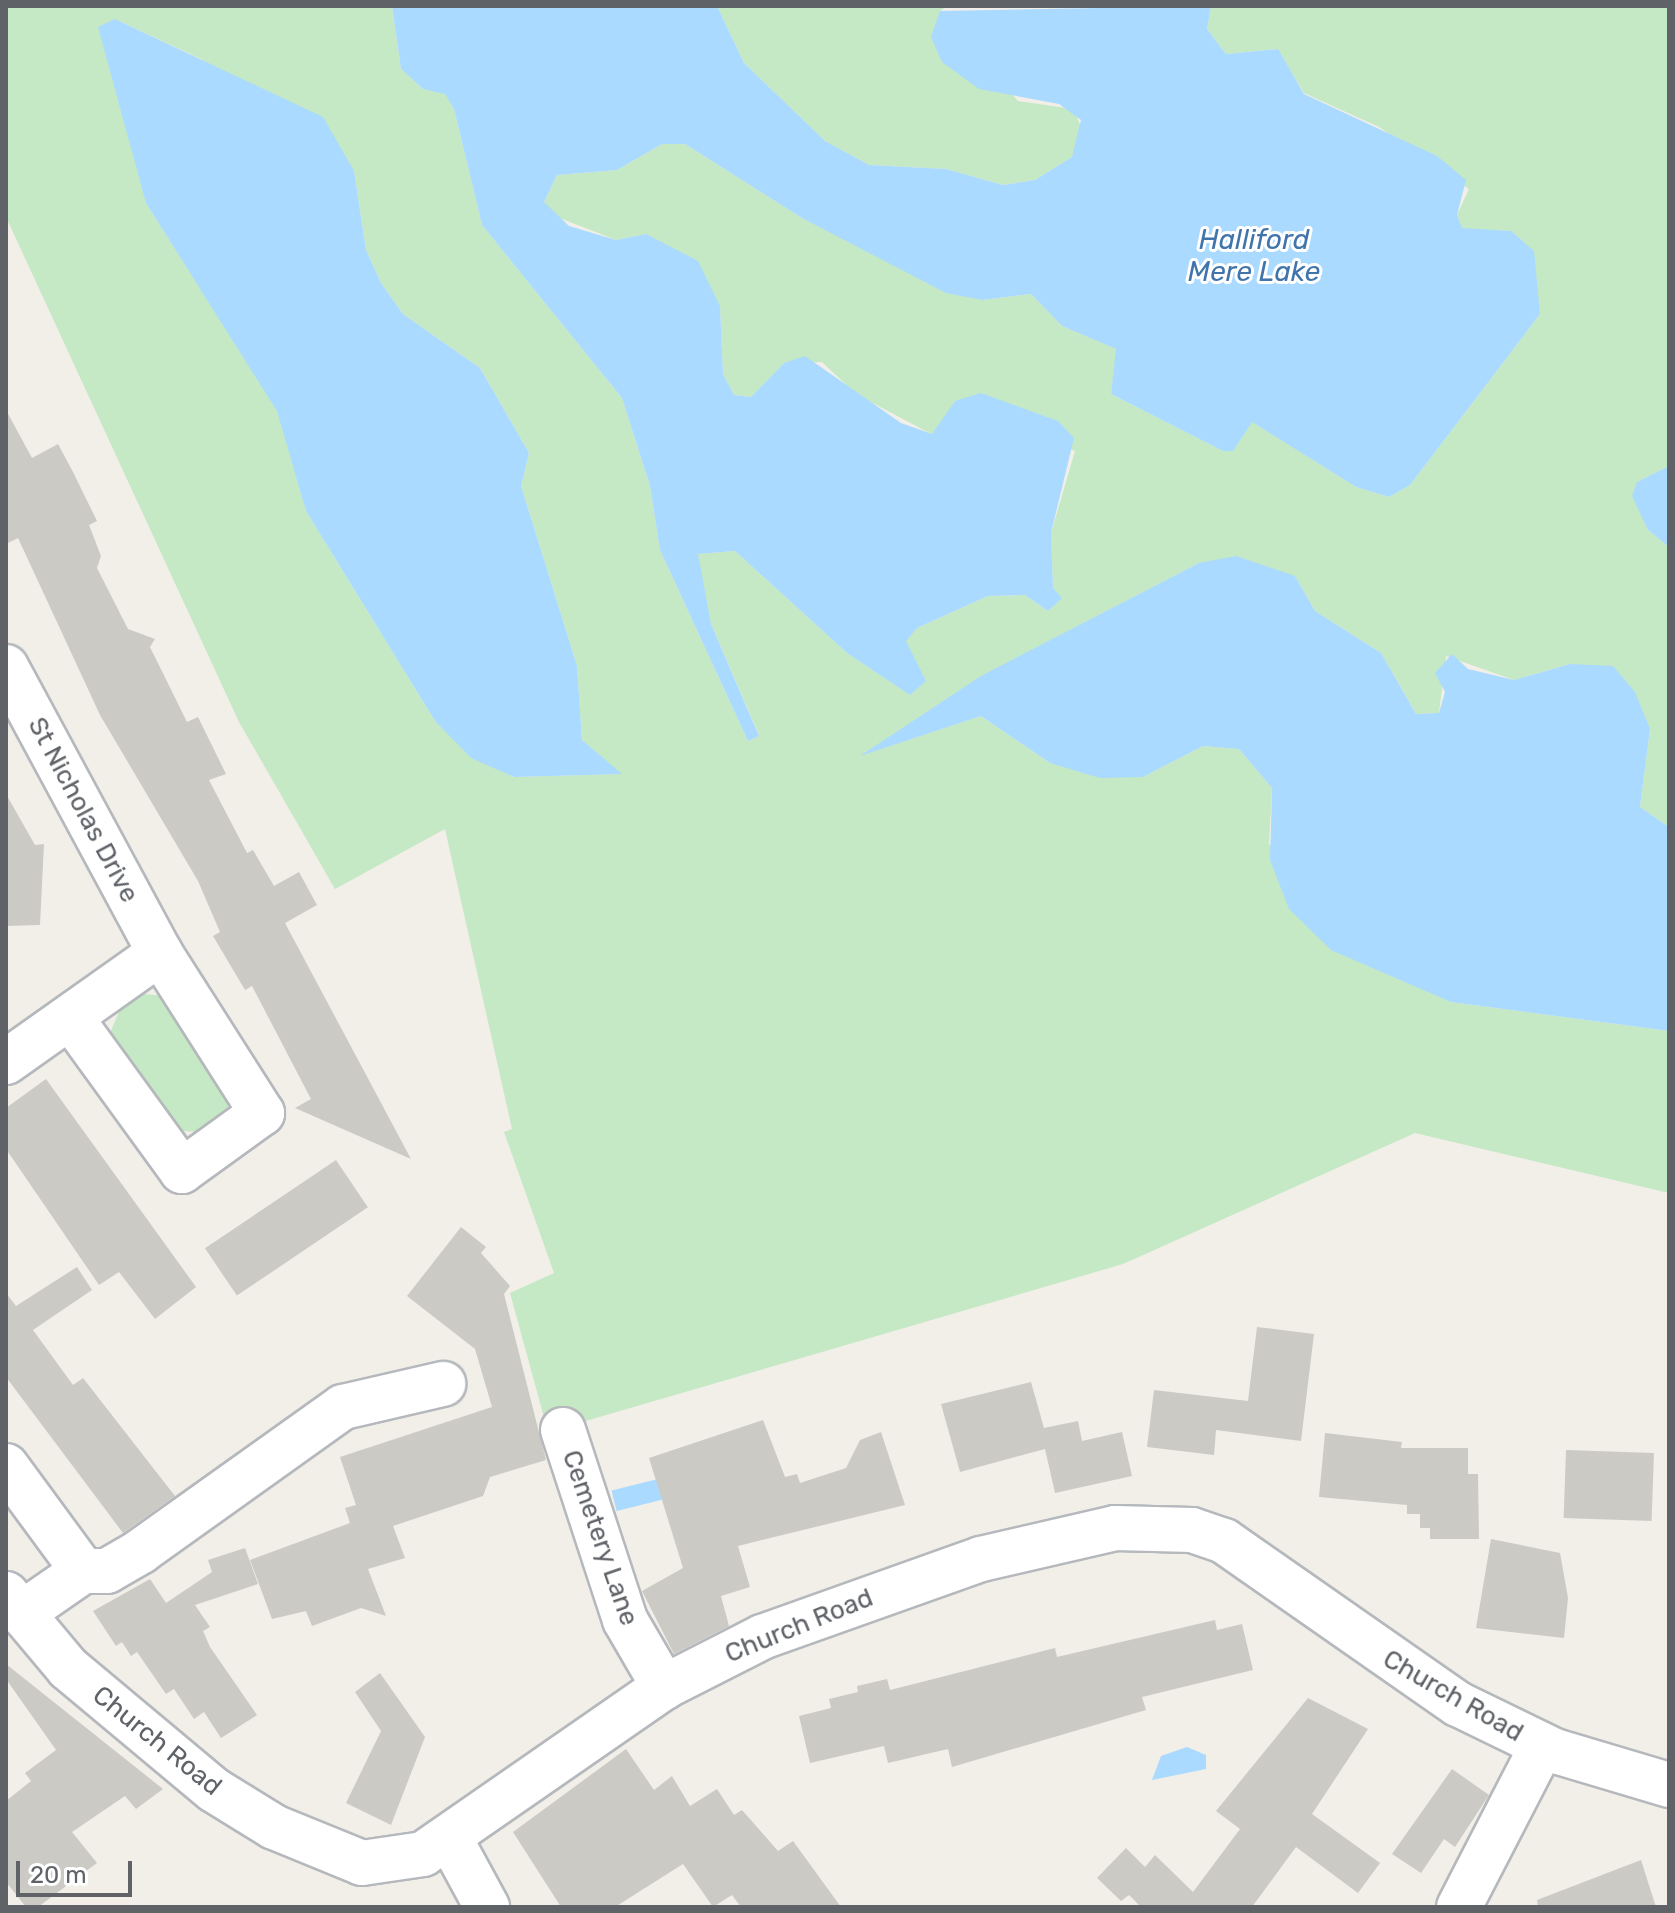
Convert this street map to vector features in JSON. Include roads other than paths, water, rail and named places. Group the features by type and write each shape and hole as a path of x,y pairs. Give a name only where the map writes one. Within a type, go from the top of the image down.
{"street":[{"name":"St Nicholas Drive","path":"6,667 160,953 262,1113 182,1171 70,1017"},
{"path":"6,1062 160,953"},
{"path":"13,1604 83,1571 107,1571 141,1551 343,1407 443,1384"},
{"name":"Cemetery Lane","path":"563,1430 625,1620 664,1687"},
{"path":"6,1466 83,1571"},
{"name":"Church Road","path":"13,1604 109,1706 274,1827 362,1863 391,1863 449,1837 664,1687 762,1637 970,1563 1115,1528 1153,1526 1224,1541 1387,1660 1542,1746 1669,1785"},
{"path":"1459,1907 1542,1746"},
{"path":"449,1837 487,1907"}],"water":[{"name":"Halliford Mere Lake","path":"392,6 717,6 744,63 825,141 869,165 946,169 1003,185 1035,180 1072,157 1081,120 1059,104 979,89 942,62 931,37 940,11 1211,6 1207,29 1226,54 1278,49 1304,94 1437,156 1466,180 1457,215 1462,228 1511,231 1534,251 1540,314 1410,485 1389,497 1356,487 1252,422 1233,451 1223,451 1111,394 1116,349 1062,326 1031,294 982,300 946,293 802,218 685,144 662,144 617,170 557,175 544,202 569,226 616,240 646,234 698,261 720,306 723,374 734,395 751,397 784,363 805,356 901,423 932,434 955,401 981,393 1058,421 1074,438 1051,533 1053,588 1062,598 1048,611 1025,595 988,596 917,628 906,641 926,681 910,695 847,653 735,551 698,554 711,624 759,736 748,741 660,550 650,486 622,398 482,225 454,109 445,94 423,89 401,69"},
{"path":"115,19 323,117 354,171 366,250 381,283 403,314 480,368 529,453 521,486 577,666 582,740 622,774 514,777 471,758 435,721 306,511 277,411 146,203 98,27"},
{"path":"1669,466 1669,547 1648,530 1632,496 1637,482"},
{"path":"1236,556 1295,576 1315,611 1381,653 1416,714 1439,713 1445,692 1435,673 1452,654 1468,669 1514,680 1570,664 1613,666 1635,692 1650,729 1640,807 1669,827 1669,1031 1451,1002 1331,950 1289,909 1270,860 1272,788 1239,749 1203,746 1143,777 1100,778 1050,763 981,716 860,756 981,676 1199,563"},
{"path":"662,1478 667,1498 617,1511 612,1491"},
{"path":"1187,1747 1206,1755 1206,1769 1152,1780 1161,1756"}]}
